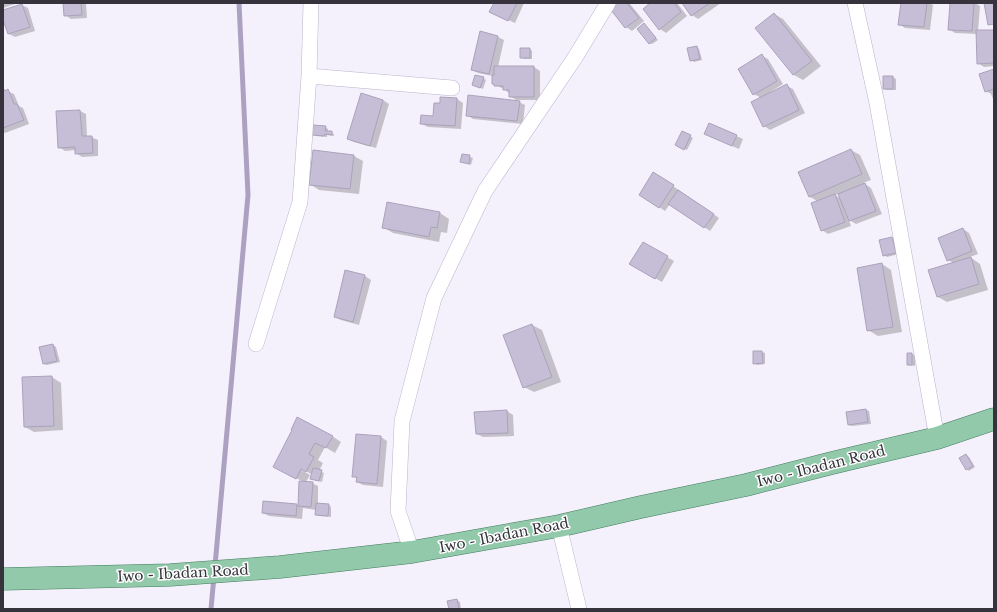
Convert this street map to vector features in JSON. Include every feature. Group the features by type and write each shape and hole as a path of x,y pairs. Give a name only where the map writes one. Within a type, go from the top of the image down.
{"main road":[{"name":"Iwo - Ibadan Road","path":"3,579 170,575 280,567 412,552 559,526 746,485 937,438 994,420"}],"street":[{"path":"256,344 300,202 311,3"},
{"path":"412,552 398,511 402,421 434,298 485,191 576,56 608,3"},
{"path":"854,3 876,103 937,438"},
{"path":"308,76 452,88"},
{"path":"559,526 580,609"}],"building":[{"path":"63,3 81,3 82,15 64,16"},
{"path":"494,3 517,3 508,21 489,12"},
{"path":"619,3 627,3 639,18 625,28 611,10"},
{"path":"650,3 674,3 681,12 659,30 643,9"},
{"path":"682,3 710,3 691,16"},
{"path":"901,3 927,3 924,27 898,25"},
{"path":"950,3 974,3 972,31 948,30"},
{"path":"984,3 994,3 994,24 988,25"},
{"path":"22,4 30,27 8,34 3,20 3,10"},
{"path":"774,13 812,61 793,75 755,28"},
{"path":"644,23 656,38 649,44 637,29"},
{"path":"976,30 994,30 994,63 977,64"},
{"path":"480,31 498,36 489,74 471,70"},
{"path":"697,46 700,59 690,61 687,48"},
{"path":"520,48 530,48 530,58 520,58"},
{"path":"762,54 777,81 753,95 738,69"},
{"path":"494,66 534,66 534,97 509,97 509,90 503,90 503,86 494,86 494,84 492,84 492,75 494,75"},
{"path":"994,69 994,89 985,92 979,74"},
{"path":"475,75 484,77 480,88 472,85"},
{"path":"883,76 893,76 893,89 883,89"},
{"path":"787,84 799,110 763,127 751,102"},
{"path":"3,88 5,91 8,89 14,104 17,104 24,120 3,128"},
{"path":"361,93 383,100 370,146 347,139"},
{"path":"468,95 520,101 517,121 466,116"},
{"path":"440,97 457,98 455,126 420,124 421,115 433,116 434,103 440,103"},
{"path":"80,110 82,136 92,136 93,153 75,154 75,147 58,148 56,111"},
{"path":"709,123 737,135 732,146 704,134"},
{"path":"313,125 326,126 325,131 332,131 332,135 312,135"},
{"path":"682,131 691,135 684,150 675,145"},
{"path":"851,149 862,174 809,197 798,172"},
{"path":"313,150 354,155 350,189 309,185"},
{"path":"462,154 470,155 469,164 460,162"},
{"path":"653,172 674,185 659,208 639,195"},
{"path":"865,183 876,211 849,221 838,194"},
{"path":"678,190 714,214 704,228 668,204"},
{"path":"835,194 845,222 821,231 811,203"},
{"path":"387,202 440,212 437,228 431,227 429,237 382,228"},
{"path":"963,228 972,251 947,261 938,238"},
{"path":"892,237 896,253 883,256 879,240"},
{"path":"643,242 668,256 655,279 629,264"},
{"path":"971,257 979,284 937,297 928,270"},
{"path":"882,263 893,327 867,331 857,268"},
{"path":"345,270 365,275 353,322 334,317"},
{"path":"532,324 552,377 523,388 503,335"},
{"path":"53,344 57,361 43,364 39,347"},
{"path":"753,351 762,351 763,363 753,364"},
{"path":"907,353 912,353 912,365 907,365"},
{"path":"52,376 54,426 24,427 22,377"},
{"path":"866,409 868,422 848,425 846,412"},
{"path":"507,410 508,433 476,434 474,412"},
{"path":"297,417 333,436 326,448 315,443 309,454 314,457 306,472 301,469 296,479 273,467"},
{"path":"356,434 381,436 377,484 356,482 357,477 352,477"},
{"path":"966,454 973,466 966,470 959,458"},
{"path":"313,468 322,470 319,481 310,479"},
{"path":"299,481 313,482 311,507 298,506"},
{"path":"263,501 297,504 296,516 262,513"},
{"path":"316,503 329,504 328,516 315,515"},
{"path":"457,599 459,609 449,609 447,601"}],"waterway":[{"path":"215,566 248,195 239,3"},
{"path":"211,609 214,576"}]}
